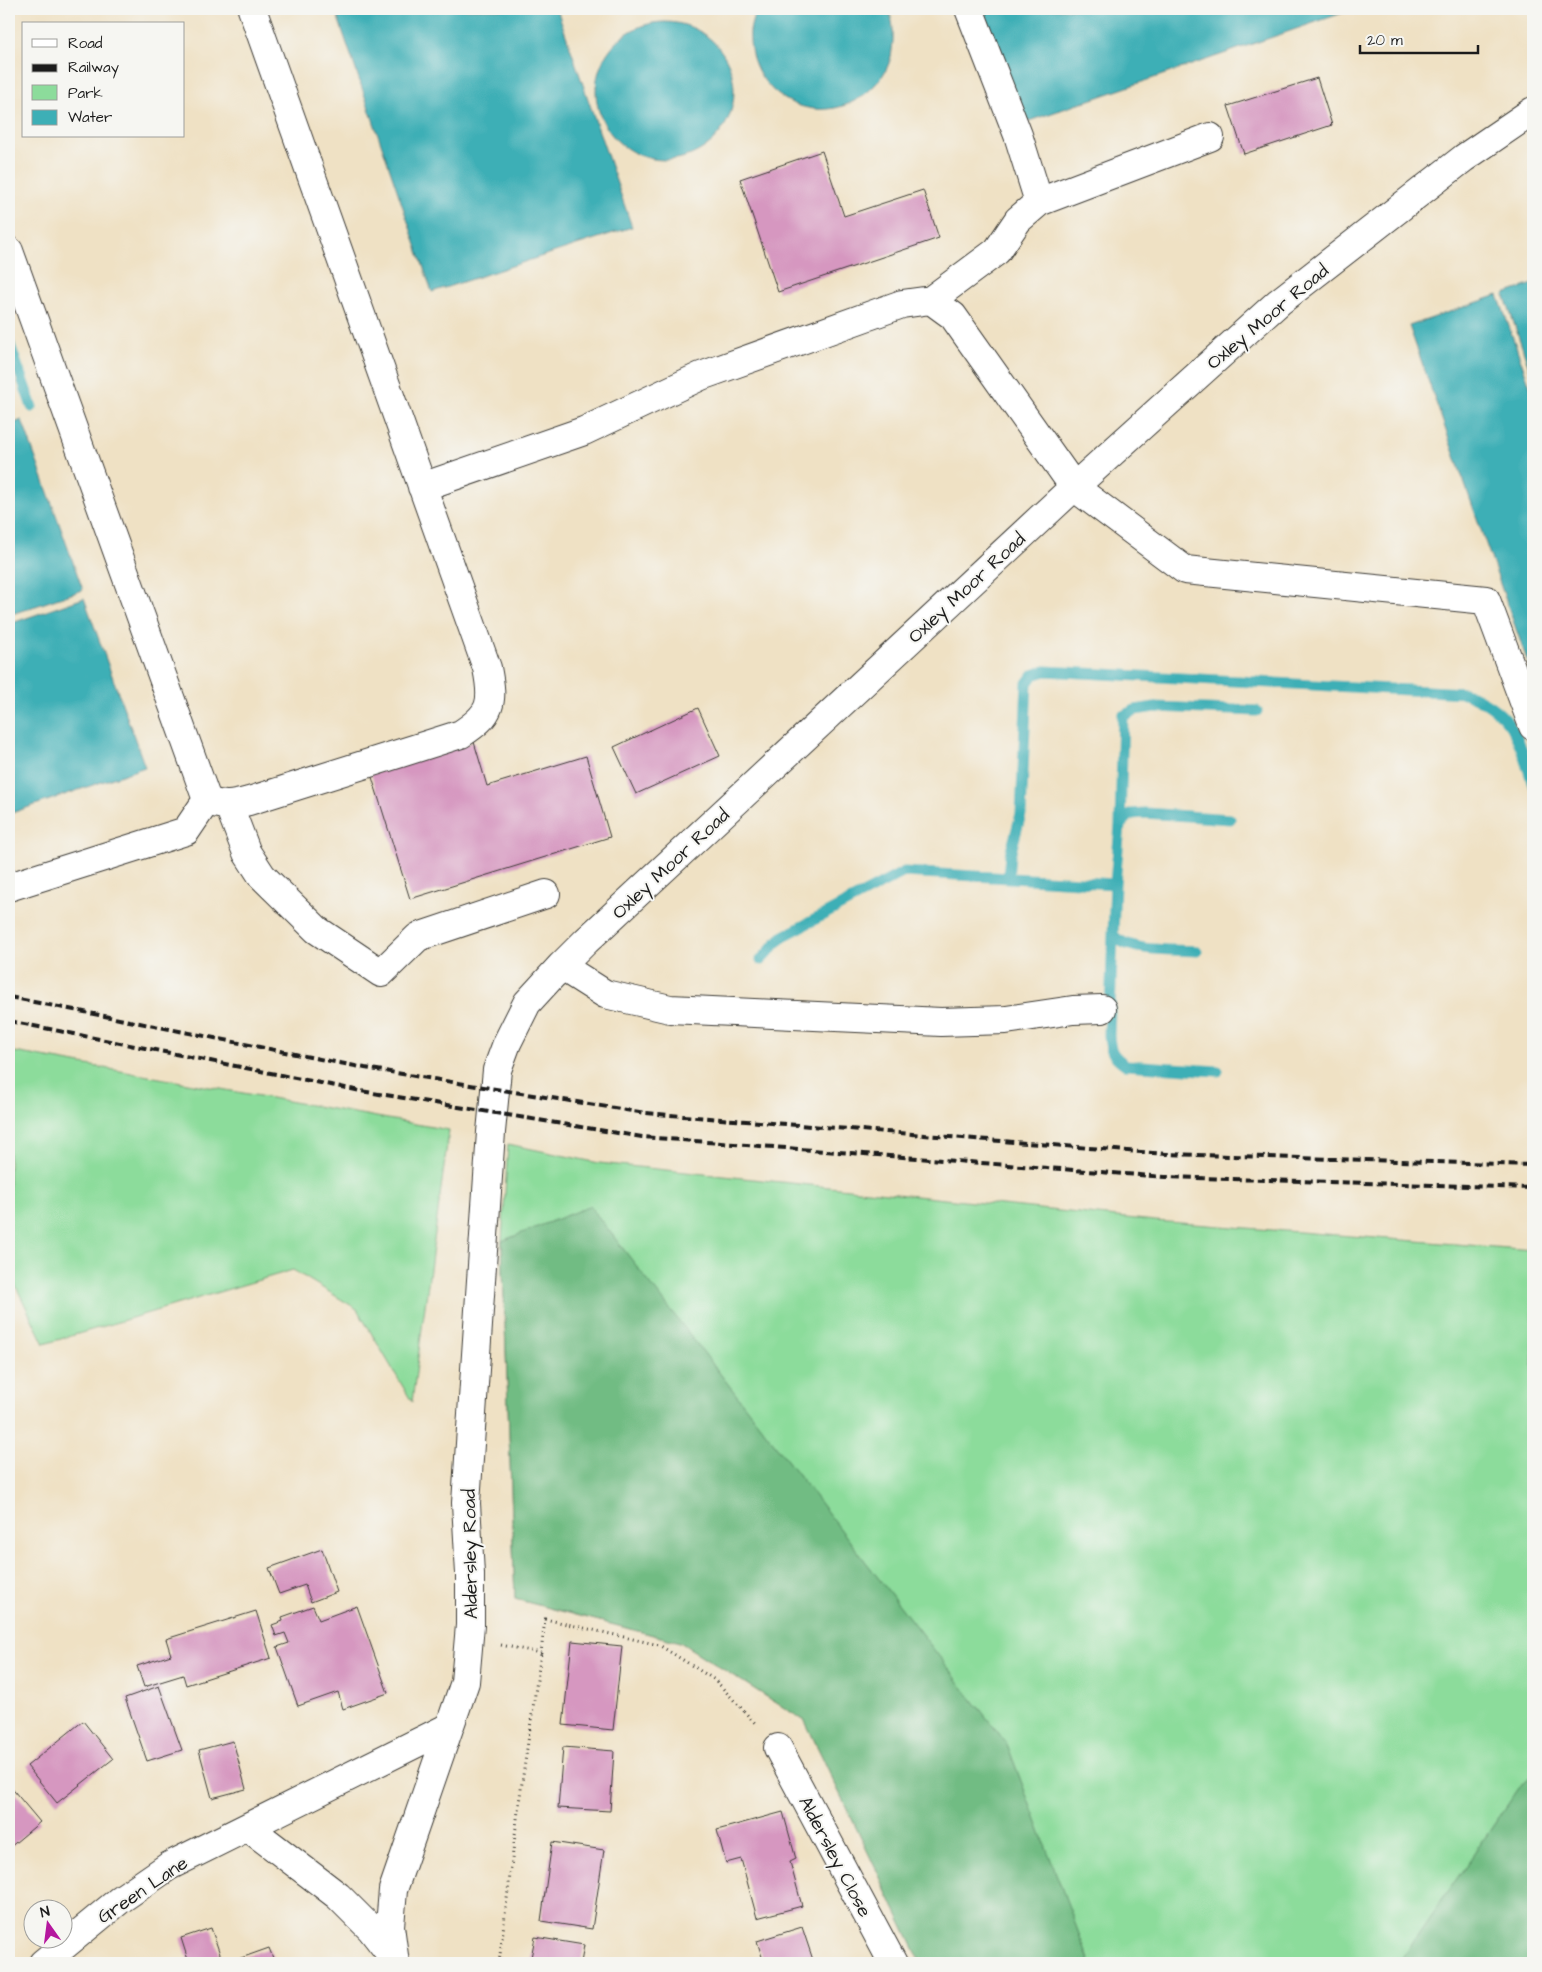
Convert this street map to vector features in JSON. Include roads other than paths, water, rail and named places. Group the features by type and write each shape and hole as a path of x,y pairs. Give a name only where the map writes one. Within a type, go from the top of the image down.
{"street":[{"path":"9,887 186,831 218,803 461,734 478,724 490,706 491,687 487,668 252,9"},
{"path":"969,9 1018,135 1039,202"},
{"name":"Oxley Moor Road","path":"491,1132 497,1070 507,1043 526,1003 561,966 1074,487 1279,302 1464,158 1533,112"},
{"path":"422,487 584,431 710,373 902,304 932,300 997,251 1018,220 1039,202 1210,137"},
{"path":"9,251 218,803 262,876 317,930 380,973 418,937 546,894"},
{"path":"932,300 954,316 1074,487 1185,570 1486,600 1533,726"},
{"path":"561,966 605,994 670,1009 941,1022 1006,1020 1074,1010 1102,1009"},
{"name":"Aldersley Road","path":"394,1960 390,1926 393,1890 465,1682 469,1638 470,1574 466,1503 491,1132"},
{"name":"Green Lane","path":"43,1963 121,1899 169,1866 250,1828 449,1727"},
{"name":"Aldersley Close","path":"778,1748 893,1963"},
{"path":"250,1828 338,1896 371,1929 394,1960"}],"water":[{"path":"335,9 557,9 632,227 432,292"},
{"path":"756,9 888,9 893,34 889,64 884,74 874,86 855,101 834,108 813,109 792,103 775,92 761,76 752,55 750,31"},
{"path":"983,9 1354,9 1023,123"},
{"path":"665,22 691,28 714,42 728,65 734,91 728,117 714,140 691,154 665,160 639,154 616,140 602,117 596,91 602,65 616,42 639,28"},
{"path":"1533,284 1533,379 1504,294"},
{"path":"1498,295 1533,395 1533,677 1409,326"},
{"path":"22,420 83,590 9,615 9,425"},
{"path":"84,598 145,767 9,814 9,624"}],"waterway":[{"path":"9,342 32,407"},
{"path":"1008,878 1010,855 1021,814 1027,683 1033,675 1045,671 1465,693 1481,700 1494,709 1512,728 1523,753 1533,784"},
{"path":"1120,825 1123,716 1135,710 1155,707 1257,711"},
{"path":"761,960 782,937 904,872 1115,884 1120,825 1131,814 1145,813 1230,819"},
{"path":"1115,884 1113,935 1120,941 1152,949 1197,951"},
{"path":"1113,935 1109,1035 1111,1050 1115,1056 1126,1065 1218,1071"}],"railway":[{"path":"9,997 365,1068 645,1113 1166,1154 1533,1165"},
{"path":"9,1021 361,1091 642,1137 1165,1177 1533,1188"}]}
